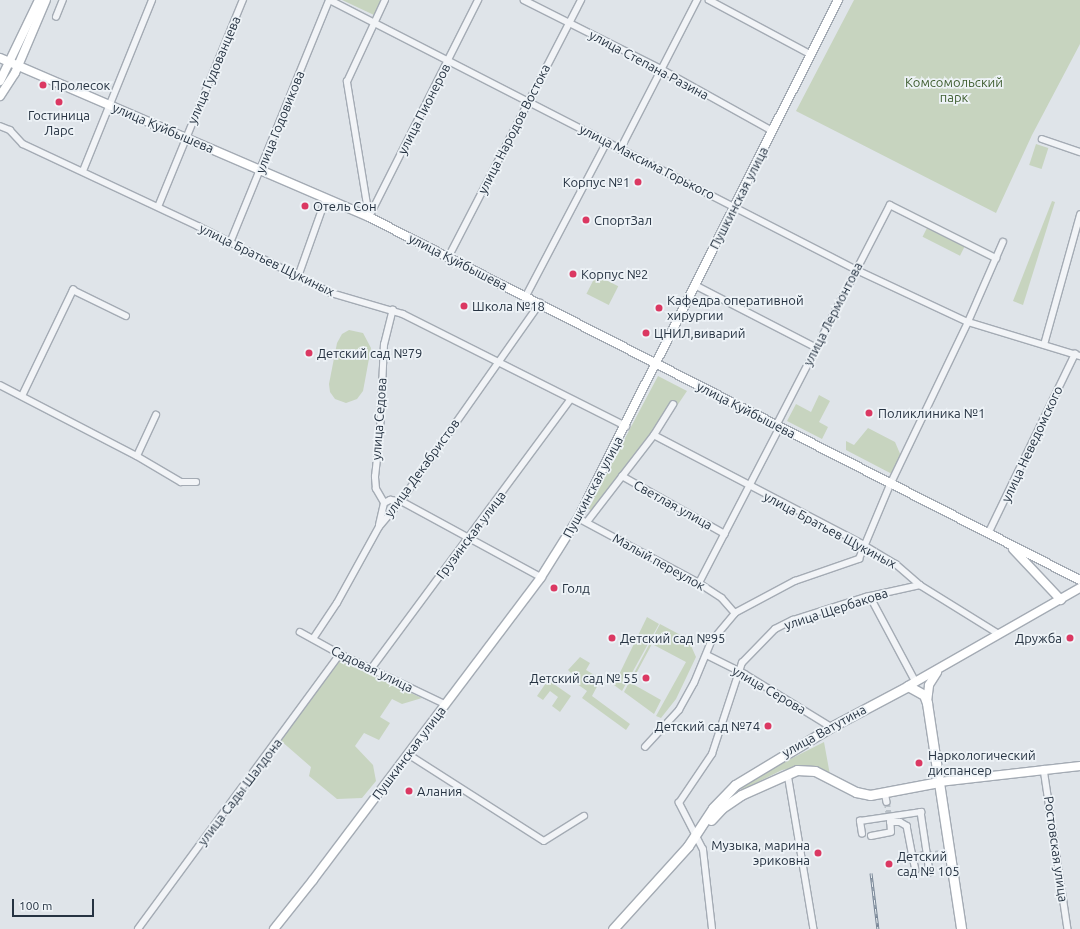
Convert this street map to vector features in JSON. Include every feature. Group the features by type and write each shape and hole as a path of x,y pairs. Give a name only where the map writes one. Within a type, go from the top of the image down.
{"main road":[{"path":"912,684 924,695 927,703 962,929"},
{"name":"улица Ватутина","path":"613,929 696,836 713,808 736,785 830,727 912,684"},
{"path":"696,836 722,808 741,795 788,774 808,769 863,794 885,792 939,782"},
{"path":"736,785 735,792 741,795"}],"street":[{"path":"0,96 39,0"},
{"path":"0,81 14,64 46,0"},
{"path":"56,16 63,0"},
{"path":"83,171 152,0"},
{"name":"улица Гудованцева","path":"158,207 243,0"},
{"name":"улица Максима Горького","path":"329,0 375,21 527,102 734,206 855,269 968,322 1078,355"},
{"name":"улица Годовикова","path":"230,243 329,0"},
{"path":"370,217 347,82 385,0"},
{"name":"улица Пионеров","path":"370,217 478,0"},
{"name":"улица Степана Разина","path":"524,0 661,69 773,131"},
{"name":"улица Народов Востока","path":"448,258 580,0"},
{"path":"620,150 697,0"},
{"path":"709,0 810,54"},
{"name":"Пушкинская улица","path":"274,929 541,577 578,518 626,426 734,206 838,0"},
{"name":"улица Куйбышева","path":"0,58 370,217 448,258 540,303 890,485 1080,580"},
{"name":"улица Братьев Щукиных","path":"0,126 10,130 23,144 158,207 331,293 393,310 498,362 570,400 626,426"},
{"path":"1042,139 1080,152"},
{"path":"526,296 607,142"},
{"path":"298,277 324,204 329,200"},
{"name":"улица Лермонтова","path":"699,583 751,487 815,347 890,205 996,258"},
{"path":"1044,345 1080,215"},
{"path":"645,747 679,710 707,655 711,642 735,613 795,581 850,564 859,559 890,485 968,322 1003,242"},
{"path":"695,285 815,347"},
{"path":"22,396 73,290 126,316"},
{"name":"улица Декабристов","path":"313,638 337,603 379,527 401,501 540,303"},
{"name":"улица Седова","path":"384,504 376,489 375,477 380,432 384,345 393,310"},
{"name":"улица Неведомского","path":"988,534 1078,355"},
{"path":"0,385 136,456 181,482 196,482"},
{"name":"Грузинская улица","path":"371,669 570,400"},
{"path":"587,522 654,435 673,404"},
{"path":"136,456 156,415"},
{"name":"улица Братьев Щукиных","path":"654,435 864,545 896,564 920,585 999,634"},
{"name":"Светлая улица","path":"622,476 725,534"},
{"path":"379,527 384,504 390,500 401,501 541,577"},
{"name":"Малый переулок","path":"578,518 699,583 722,598 735,613"},
{"name":"улица Куйбышева","path":"1010,546 1062,600"},
{"name":"улица Щербакова","path":"712,929 703,850 679,803 712,754 742,664 756,646 775,629 792,620 870,596 920,585"},
{"name":"улица Ватутина","path":"912,684 1062,600 1080,588"},
{"path":"870,596 912,684"},
{"name":"Садовая улица","path":"300,632 340,654 446,704"},
{"name":"улица Сады Шалдона","path":"138,929 340,654"},
{"name":"улица Серова","path":"707,655 739,671 830,727"},
{"path":"927,703 929,685 938,670"},
{"path":"408,754 544,841 584,816"},
{"path":"939,782 1080,766"},
{"name":"Ростовская улица","path":"1044,769 1068,929"},
{"path":"788,774 814,929"},
{"path":"885,792 887,802"},
{"path":"862,834 860,821 890,820 921,812 930,872"},
{"path":"871,836 890,833 890,820"},
{"path":"890,820 900,822 907,826 916,870"},
{"path":"913,857 927,854"}],"green space":[{"path":"342,0 381,0 374,15"},
{"name":"Комсомольский парк","path":"854,0 1080,0 1080,44 1032,135 996,213 796,111"},
{"path":"1036,144 1048,148 1042,169 1029,165"},
{"path":"1052,201 1055,202 1023,305 1013,301"},
{"path":"928,226 965,245 960,256 923,237"},
{"path":"596,275 618,286 609,305 586,294"},
{"path":"349,330 363,333 371,348 363,391 357,399 346,403 335,399 330,392 329,384 337,343 342,334"},
{"path":"658,376 687,391 656,437 594,513 588,508"},
{"path":"819,395 830,401 819,422 828,427 822,439 787,421 796,404 811,412"},
{"path":"868,428 895,442 901,456 892,474 846,450 846,441 854,445"},
{"path":"647,617 659,624 622,691 614,685"},
{"path":"660,624 688,639 696,657 676,699 661,718 656,716 686,662 652,644 631,683 661,700 654,714 624,692"},
{"path":"580,657 590,663 586,670 601,679 592,696 630,724 626,730 582,698 587,691 573,681 575,677 568,670"},
{"path":"340,661 422,698 402,704 392,699 380,717 390,723 379,740 364,733 355,746 373,765 376,781 362,798 337,799 309,776 311,767 280,740"},
{"path":"548,680 571,696 560,712 552,706 558,697 550,691 543,700 537,696"},
{"path":"824,742 830,775 799,767 782,770 742,790 741,787 757,776"}],"tunnel":[{"path":"887,802 889,817"},
{"path":"927,855 939,853"}],"railway":[{"path":"871,873 878,929"}],"place":[{"name":"Пролесок","path":"43,85"},
{"name":"Гостиница Ларс","path":"59,102"},
{"name":"Корпус №1","path":"638,182"},
{"name":"Отель Сон","path":"305,206"},
{"name":"СпортЗал","path":"586,220"},
{"name":"Корпус №2","path":"573,274"},
{"name":"Школа №18","path":"464,306"},
{"name":"Кафедра оперативной хирургии","path":"659,308"},
{"name":"ЦНИЛ,виварий","path":"646,333"},
{"name":"Детский сад №79","path":"309,353"},
{"name":"Поликлиника №1","path":"869,413"},
{"name":"Голд","path":"554,588"},
{"name":"Детский сад №95","path":"612,638"},
{"name":"Дружба","path":"1070,638"},
{"name":"Детский сад № 55","path":"646,678"},
{"name":"Детский сад №74","path":"768,726"},
{"name":"Наркологический диспансер","path":"919,763"},
{"name":"Алания","path":"409,791"},
{"name":"Музыка, марина эриковна","path":"818,853"},
{"name":"Детский сад № 105","path":"889,864"}]}
